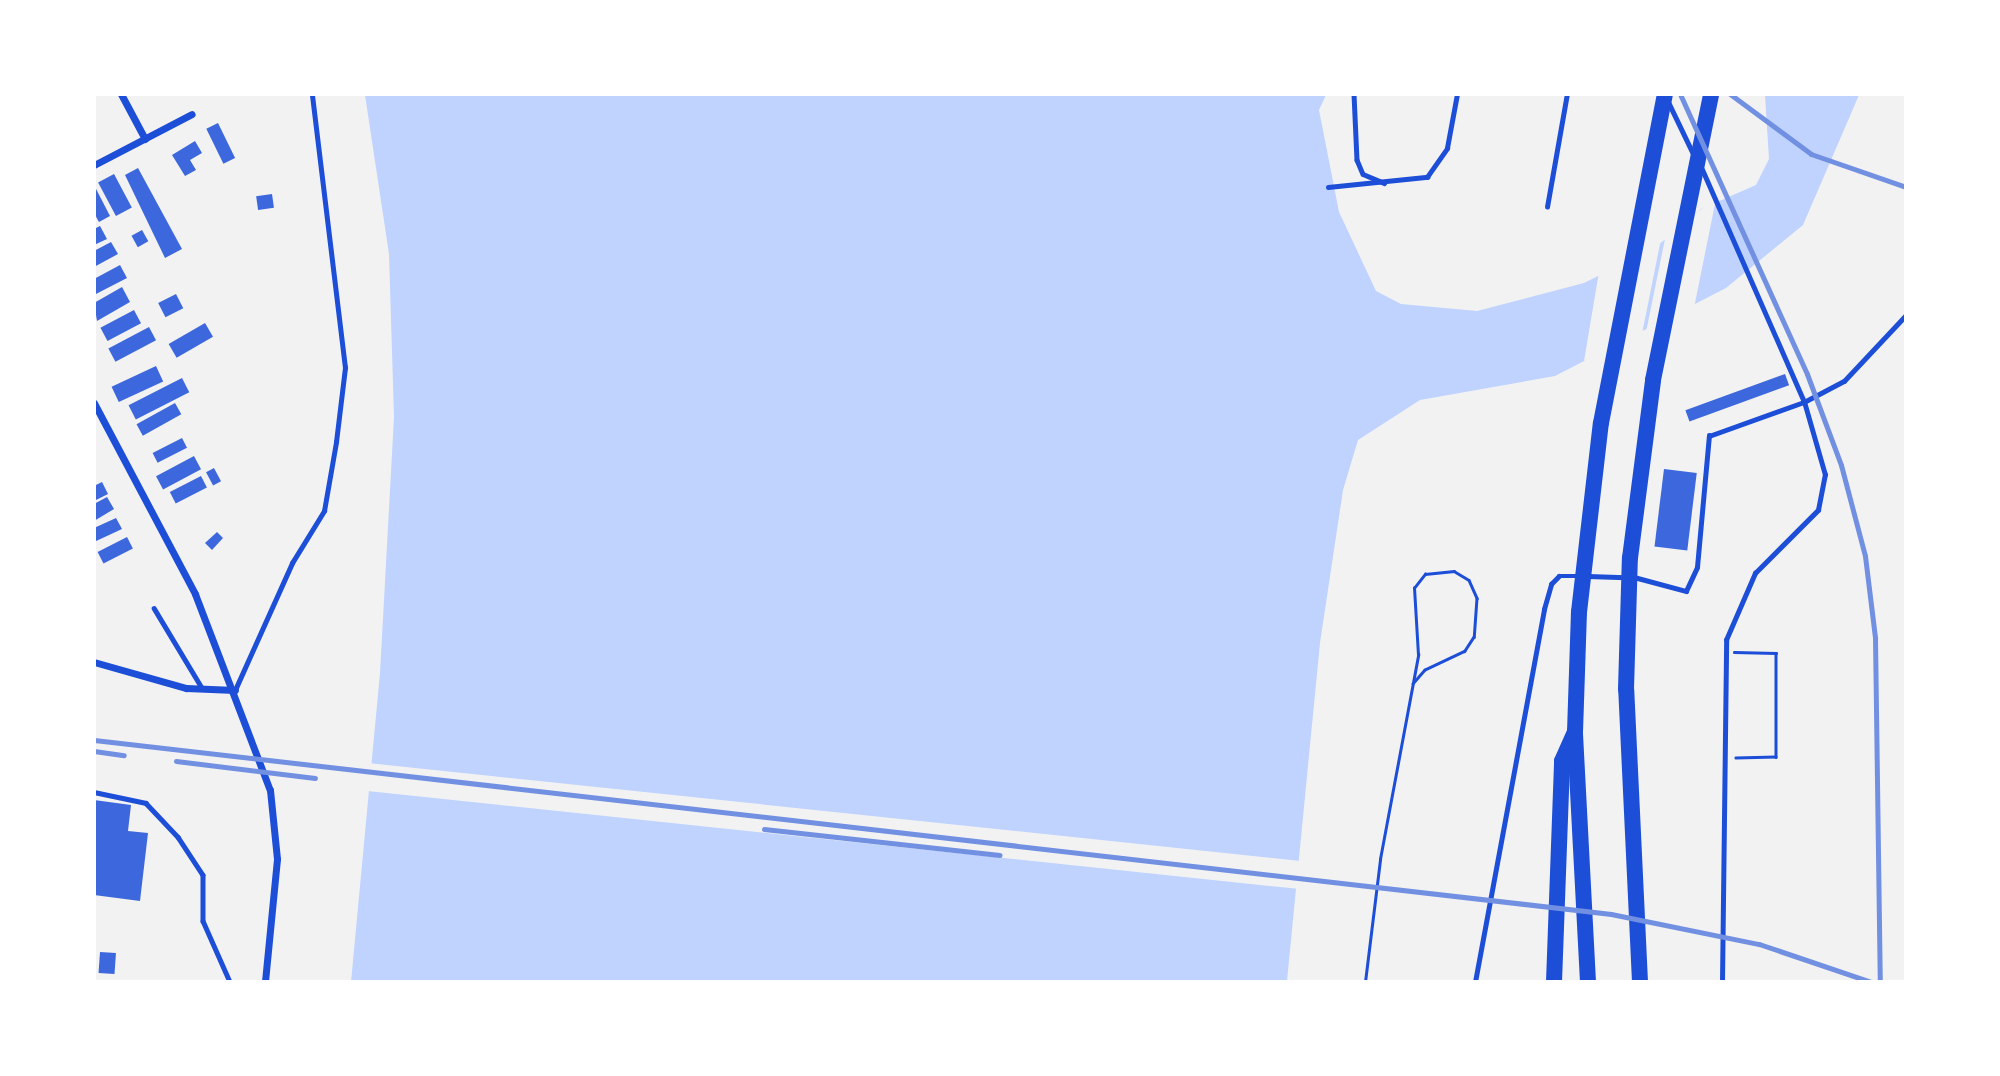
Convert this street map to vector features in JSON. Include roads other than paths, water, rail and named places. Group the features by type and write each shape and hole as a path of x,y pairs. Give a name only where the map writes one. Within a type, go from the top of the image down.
{"highway":[{"path":"1588,982 1575,732 1579,612 1601,423 1665,94"},
{"path":"1640,982 1628,613 1640,458 1712,94"},
{"path":"1555,982 1562,761 1575,732"}],"street":[{"path":"121,94 145,139"},
{"path":"94,165 192,114"},
{"path":"94,403 195,594 235,690 278,823 265,982"},
{"path":"95,662 202,689 235,690"}],"lane":[{"path":"235,690 292,563 324,511 331,480 345,368 312,94"},
{"path":"1354,94 1356,160 1372,180 1392,185"},
{"path":"1328,187 1412,183 1437,167 1457,94"},
{"path":"1547,207 1567,94"},
{"path":"1665,94 1804,402 1822,457 1820,501 1806,528 1755,573 1724,652 1722,982"},
{"path":"1475,982 1551,584 1559,576 1641,578 1686,591 1697,567 1709,436 1804,402 1850,376 1906,315"},
{"path":"153,608 202,689"},
{"path":"94,792 146,803 178,837 203,874 203,921 230,982"}],"water":[{"path":"365,95 1326,95 1319,110 1339,212 1376,291 1401,304 1477,311 1584,283 1656,247 1701,209 1756,185 1769,159 1765,95 1859,95 1803,225 1726,288 1555,376 1420,400 1358,440 1343,490 1320,643 1287,981 351,982 380,673 394,417 389,254"}],"railway":[{"path":"1680,94 1807,374 1841,465 1865,556 1875,638 1880,982"},
{"path":"1730,94 1811,154 1906,187"},
{"path":"94,740 1611,914 1759,944 1871,982"},
{"path":"94,751 124,755"},
{"path":"176,761 315,778"},
{"path":"764,829 1000,855"}]}
